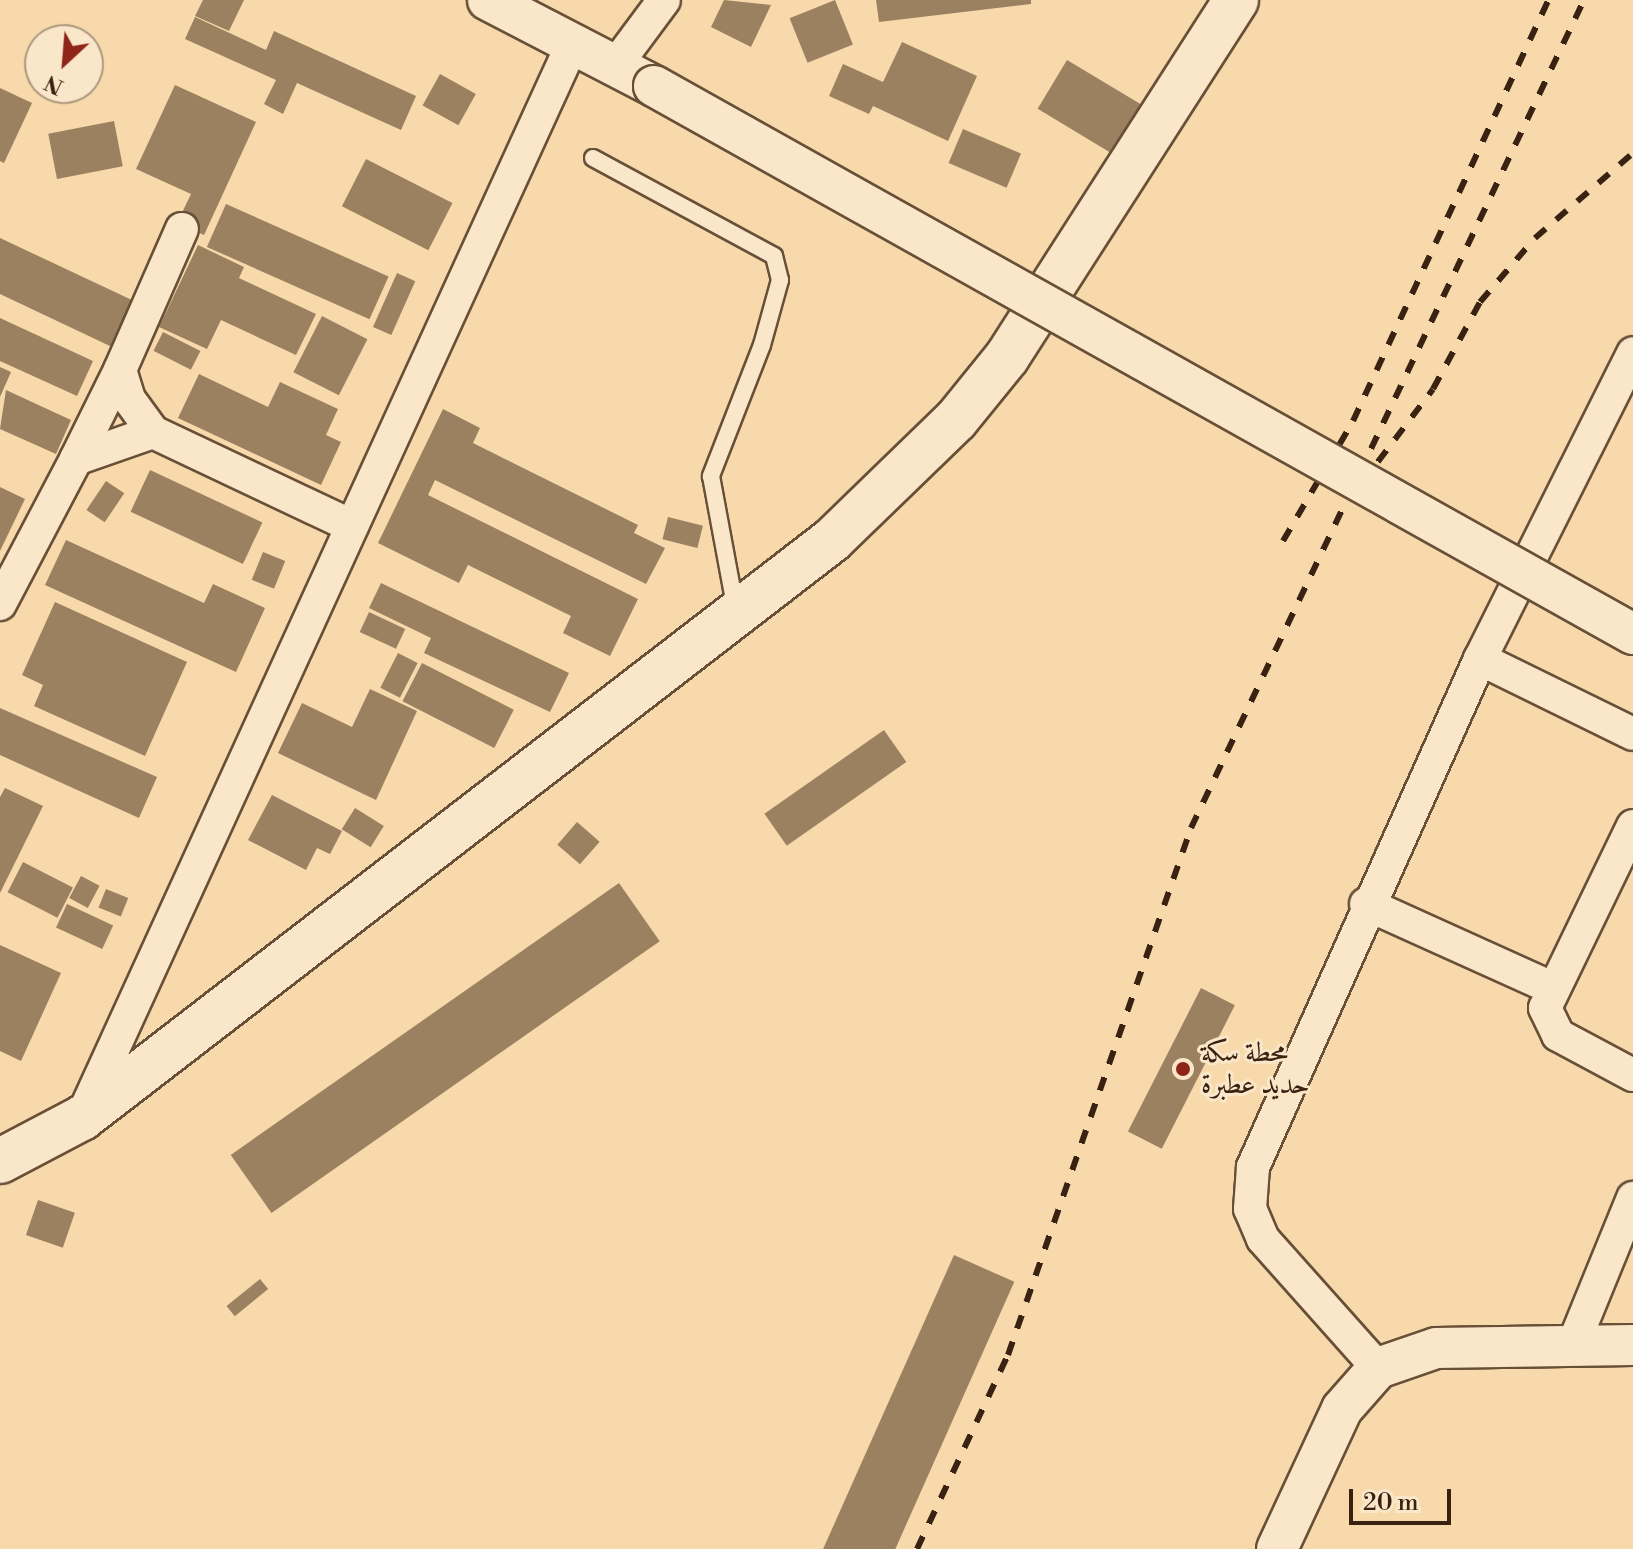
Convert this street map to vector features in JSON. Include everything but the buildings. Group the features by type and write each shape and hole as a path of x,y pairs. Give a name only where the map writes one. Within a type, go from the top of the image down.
{"main road":[{"path":"0,1161 82,1118 832,540 956,420 1065,272 1236,0"}],"street":[{"path":"488,0 654,86 1633,634"},
{"path":"615,66 664,0"},
{"path":"82,1118 573,43"},
{"path":"0,604 120,370 182,229"},
{"path":"1378,1368 1263,1239 1250,1209 1253,1167 1366,904 1480,659 1633,353"},
{"path":"120,370 129,399 153,432 352,526"},
{"path":"76,459 153,432"},
{"path":"1480,659 1633,734"},
{"path":"1633,826 1552,988 1545,1008 1558,1035 1633,1075"},
{"path":"1366,904 1552,988"},
{"path":"1573,1345 1633,1198"},
{"path":"1277,1549 1342,1409 1378,1368 1436,1348 1633,1345"}],"lane":[{"path":"593,158 774,256 780,280 762,345 711,476 737,616"}],"railway":[{"path":"1283,541 1353,421 1548,0"},
{"path":"917,1549 1008,1355 1191,828 1584,0"},
{"path":"1361,484 1433,389 1480,302 1535,238 1633,153"}],"place":[{"name":"محطة سكة حديد عطبرة","path":"1183,1069"}]}
